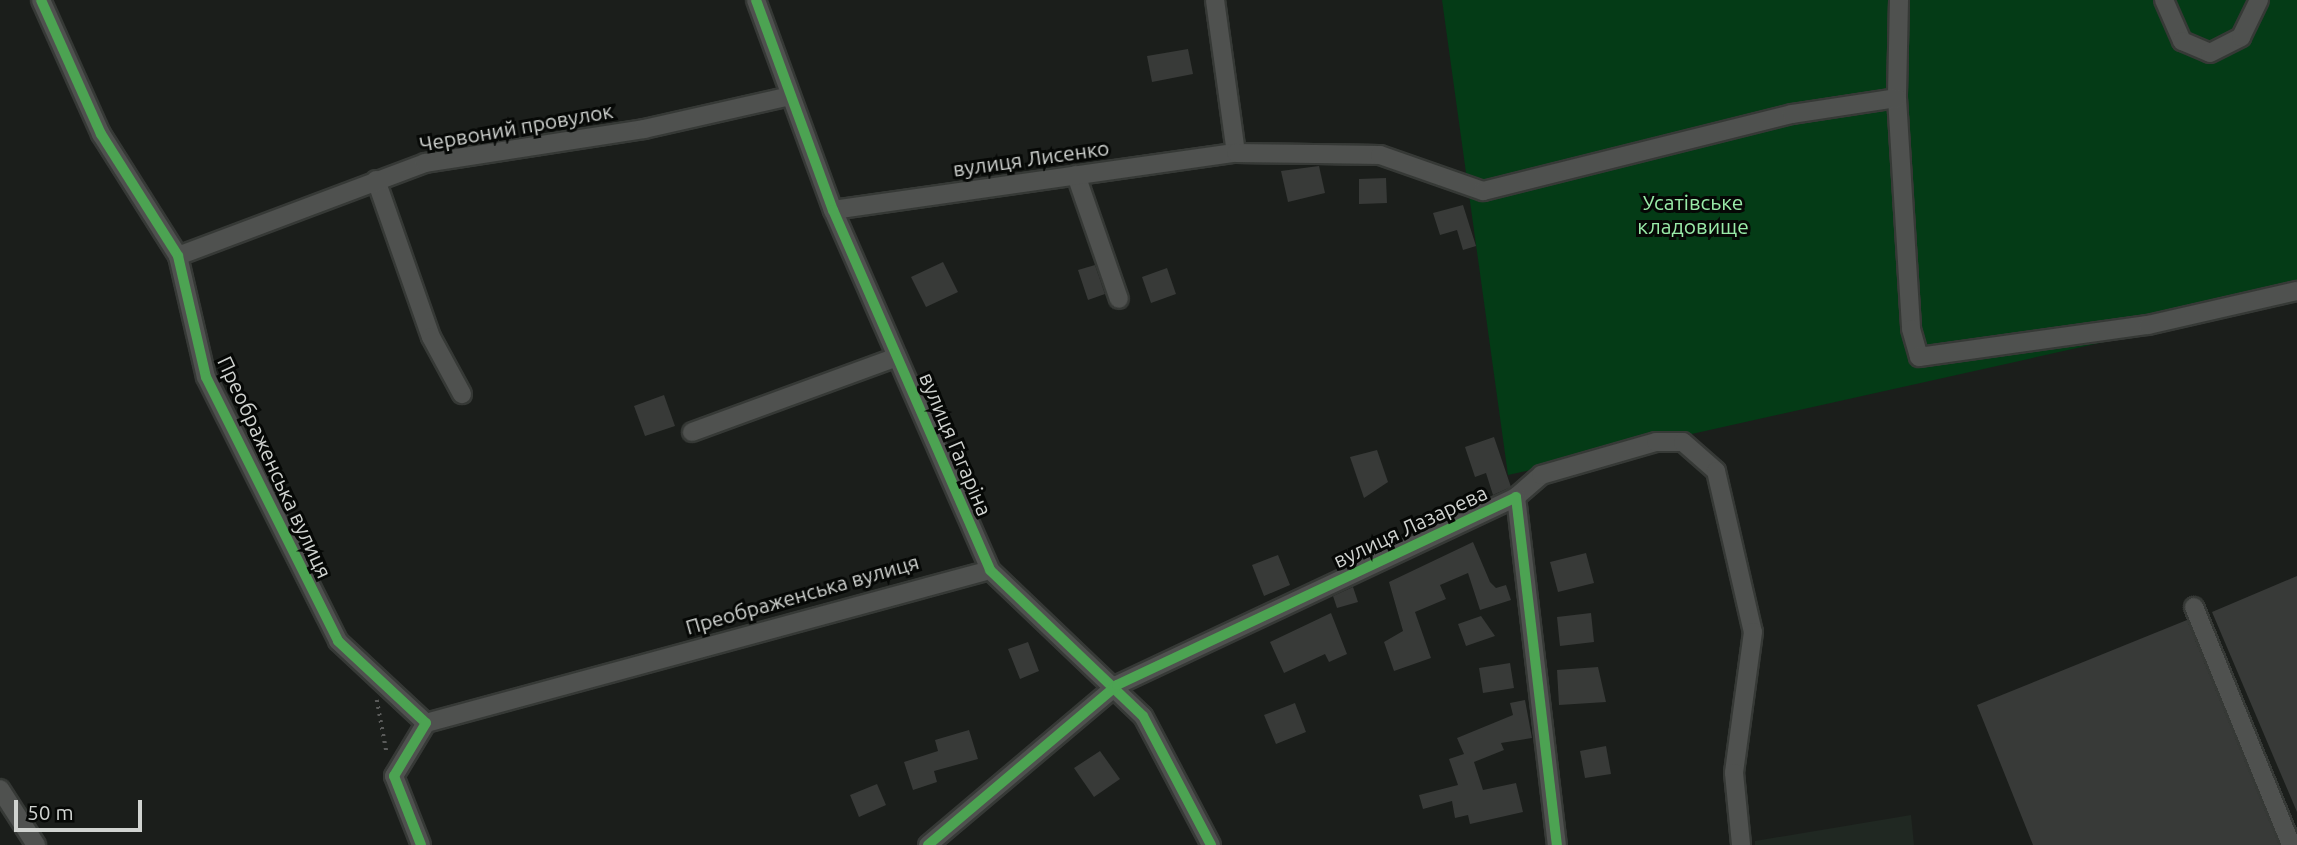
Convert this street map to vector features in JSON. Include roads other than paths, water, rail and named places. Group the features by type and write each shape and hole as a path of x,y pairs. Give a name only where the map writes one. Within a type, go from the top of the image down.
{"street":[{"name":"Преображенська вулиця","path":"41,0 101,134 178,256 206,377 296,562 338,640 426,723 989,570"},
{"name":"вулиця Гагаріна","path":"756,0 833,210 989,570 1116,685 1143,716 1212,845"},
{"path":"1214,0 1236,153"},
{"path":"1899,0 1897,98 1911,329 1919,357 2148,325 2297,291"},
{"path":"2164,0 2182,41 2210,53 2241,37 2259,0"},
{"name":"Червоний провулок","path":"178,256 425,163 644,129 790,96"},
{"name":"вулиця Лисенко","path":"833,210 1236,153 1380,155 1453,183 1483,191 1792,114 1897,98"},
{"path":"1076,175 1119,299"},
{"path":"376,180 431,337 462,394"},
{"path":"692,432 897,357"},
{"path":"1516,497 1541,475 1656,442 1684,442 1716,471 1753,632 1734,773 1741,845"},
{"name":"вулиця Лазарева","path":"1116,685 1516,497 1557,845"},
{"path":"2194,607 2291,845"},
{"path":"928,845 1116,685"},
{"path":"421,845 394,776 426,723"},
{"path":"0,789 36,845"}],"park label":[{"name":"Усатівське кладовище","path":"1693,214"}]}
